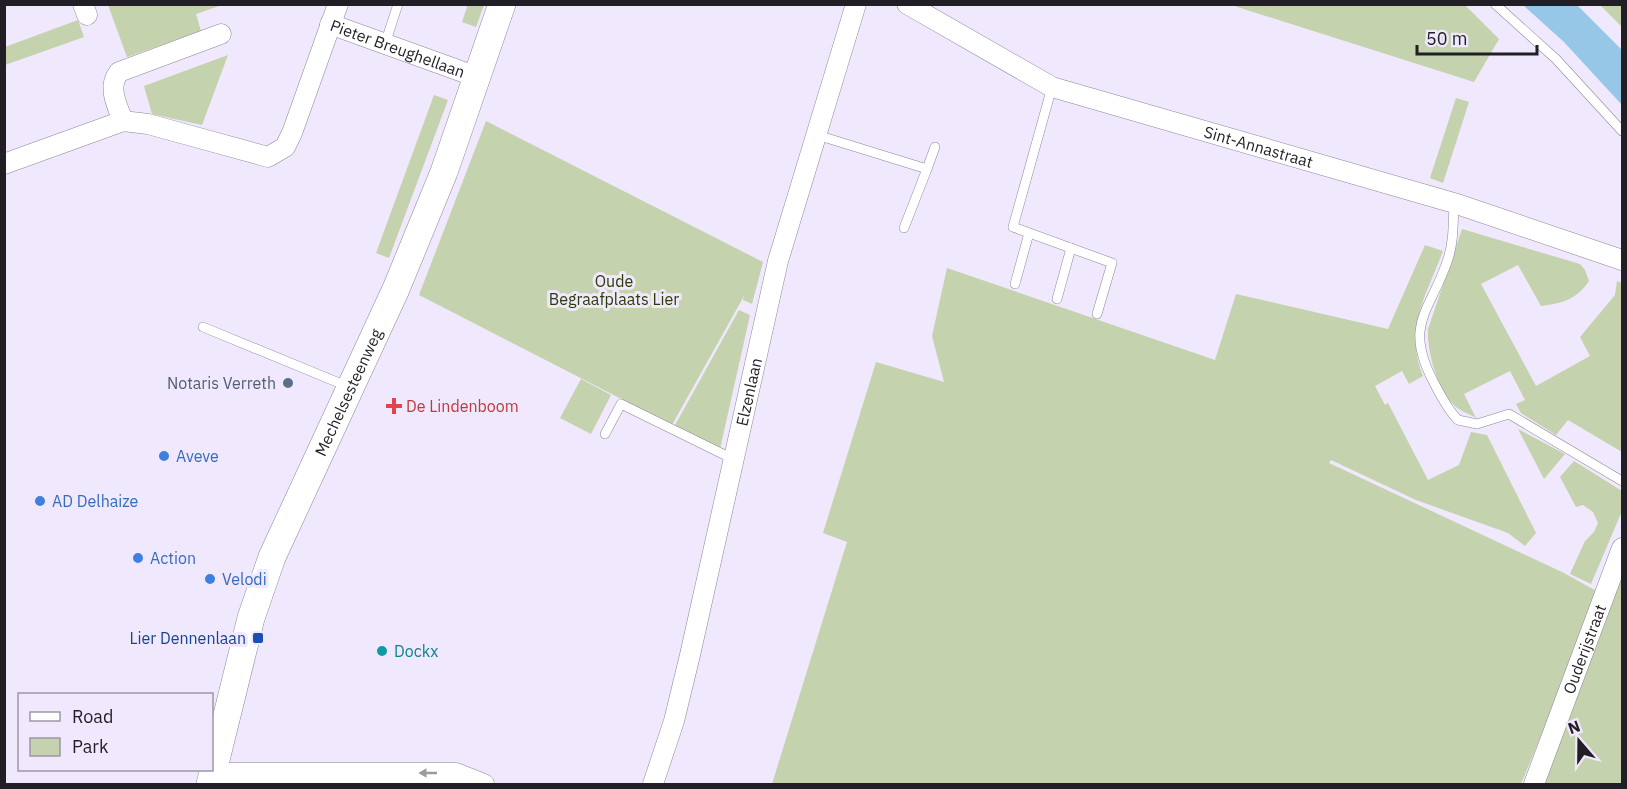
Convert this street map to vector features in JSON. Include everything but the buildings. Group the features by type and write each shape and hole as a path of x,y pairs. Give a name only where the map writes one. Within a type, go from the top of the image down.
{"street":[{"path":"330,24 338,4"},
{"name":"Mechelsesteenweg","path":"213,771 250,618 268,566 396,289 444,172 502,4"},
{"name":"Elzenlaan","path":"653,784 676,710 778,261 856,4"},
{"name":"Sint-Annastraat","path":"907,4 1052,87 1454,203 1623,261"},
{"name":"Pieter Breughellaan","path":"4,164 123,121 148,124 268,157 279,153 292,133 330,24 477,77"},
{"path":"123,121 112,90 113,80 119,72 220,34"},
{"name":"Ouderijstraat","path":"1534,784 1623,548"},
{"path":"211,779 453,779 484,784"}],"lane":[{"path":"385,44 398,4"},
{"path":"1496,4 1556,59 1623,131"},
{"path":"1052,87 1013,227 1112,263 1097,314"},
{"path":"816,135 927,169"},
{"path":"904,228 935,147"},
{"path":"1454,203 1450,252 1420,326 1423,359 1440,395 1458,420 1477,424 1509,414 1623,481"},
{"path":"1015,284 1029,232"},
{"path":"1057,299 1071,248"},
{"path":"203,327 351,388"},
{"path":"605,434 621,404 733,459"}],"green space":[{"path":"108,4 222,5 196,14 201,31 127,57"},
{"path":"468,4 484,5 476,27 462,22"},
{"path":"1231,5 1465,5 1499,39 1474,82"},
{"path":"1600,5 1622,5 1622,27"},
{"path":"78,20 84,37 5,65 5,47"},
{"path":"228,55 202,125 152,114 144,86"},
{"path":"434,95 448,100 389,258 376,253"},
{"path":"1456,98 1469,102 1443,183 1430,178"},
{"name":"Oude Begraafplaats Lier","path":"486,121 763,262 752,304 743,300 744,296 672,425 419,295"},
{"path":"1462,229 1580,264 1585,270 1589,281 1579,292 1562,302 1541,306 1518,265 1481,284 1536,386 1590,356 1580,337 1615,295 1617,281 1622,283 1622,452 1568,420 1556,435 1521,413 1516,404 1525,400 1510,371 1464,394 1476,418 1457,408 1449,399 1434,370 1428,329"},
{"path":"1425,245 1443,251 1424,298 1416,328 1418,359 1423,376 1409,384 1402,371 1375,386 1385,405 1388,403 1428,480 1459,465 1471,432 1487,435 1536,533 1525,546 1508,533 1416,500 1331,460 1329,463 1564,573 1600,593 1521,784 772,784 847,542 823,533 876,362 944,382 932,336 947,268 1215,360 1236,294 1388,329"},
{"path":"739,310 750,315 720,449 674,427"},
{"path":"581,379 611,395 591,434 560,418"},
{"path":"1518,429 1565,454 1544,479"},
{"path":"1574,461 1622,491 1622,511 1591,584 1570,574 1585,541 1594,532 1598,523 1593,512 1583,505 1576,507 1560,477"},
{"path":"1622,575 1622,784 1543,784"}],"water":[{"path":"1523,5 1577,5 1622,50 1622,105 1564,42"}],"place":[{"name":"Notaris Verreth","path":"288,383"},
{"name":"De Lindenboom","path":"394,406"},
{"name":"Aveve","path":"164,456"},
{"name":"AD Delhaize","path":"40,501"},
{"name":"Action","path":"138,558"},
{"name":"Velodi","path":"210,579"},
{"name":"Lier Dennenlaan","path":"258,638"},
{"name":"Dockx","path":"382,651"}]}
